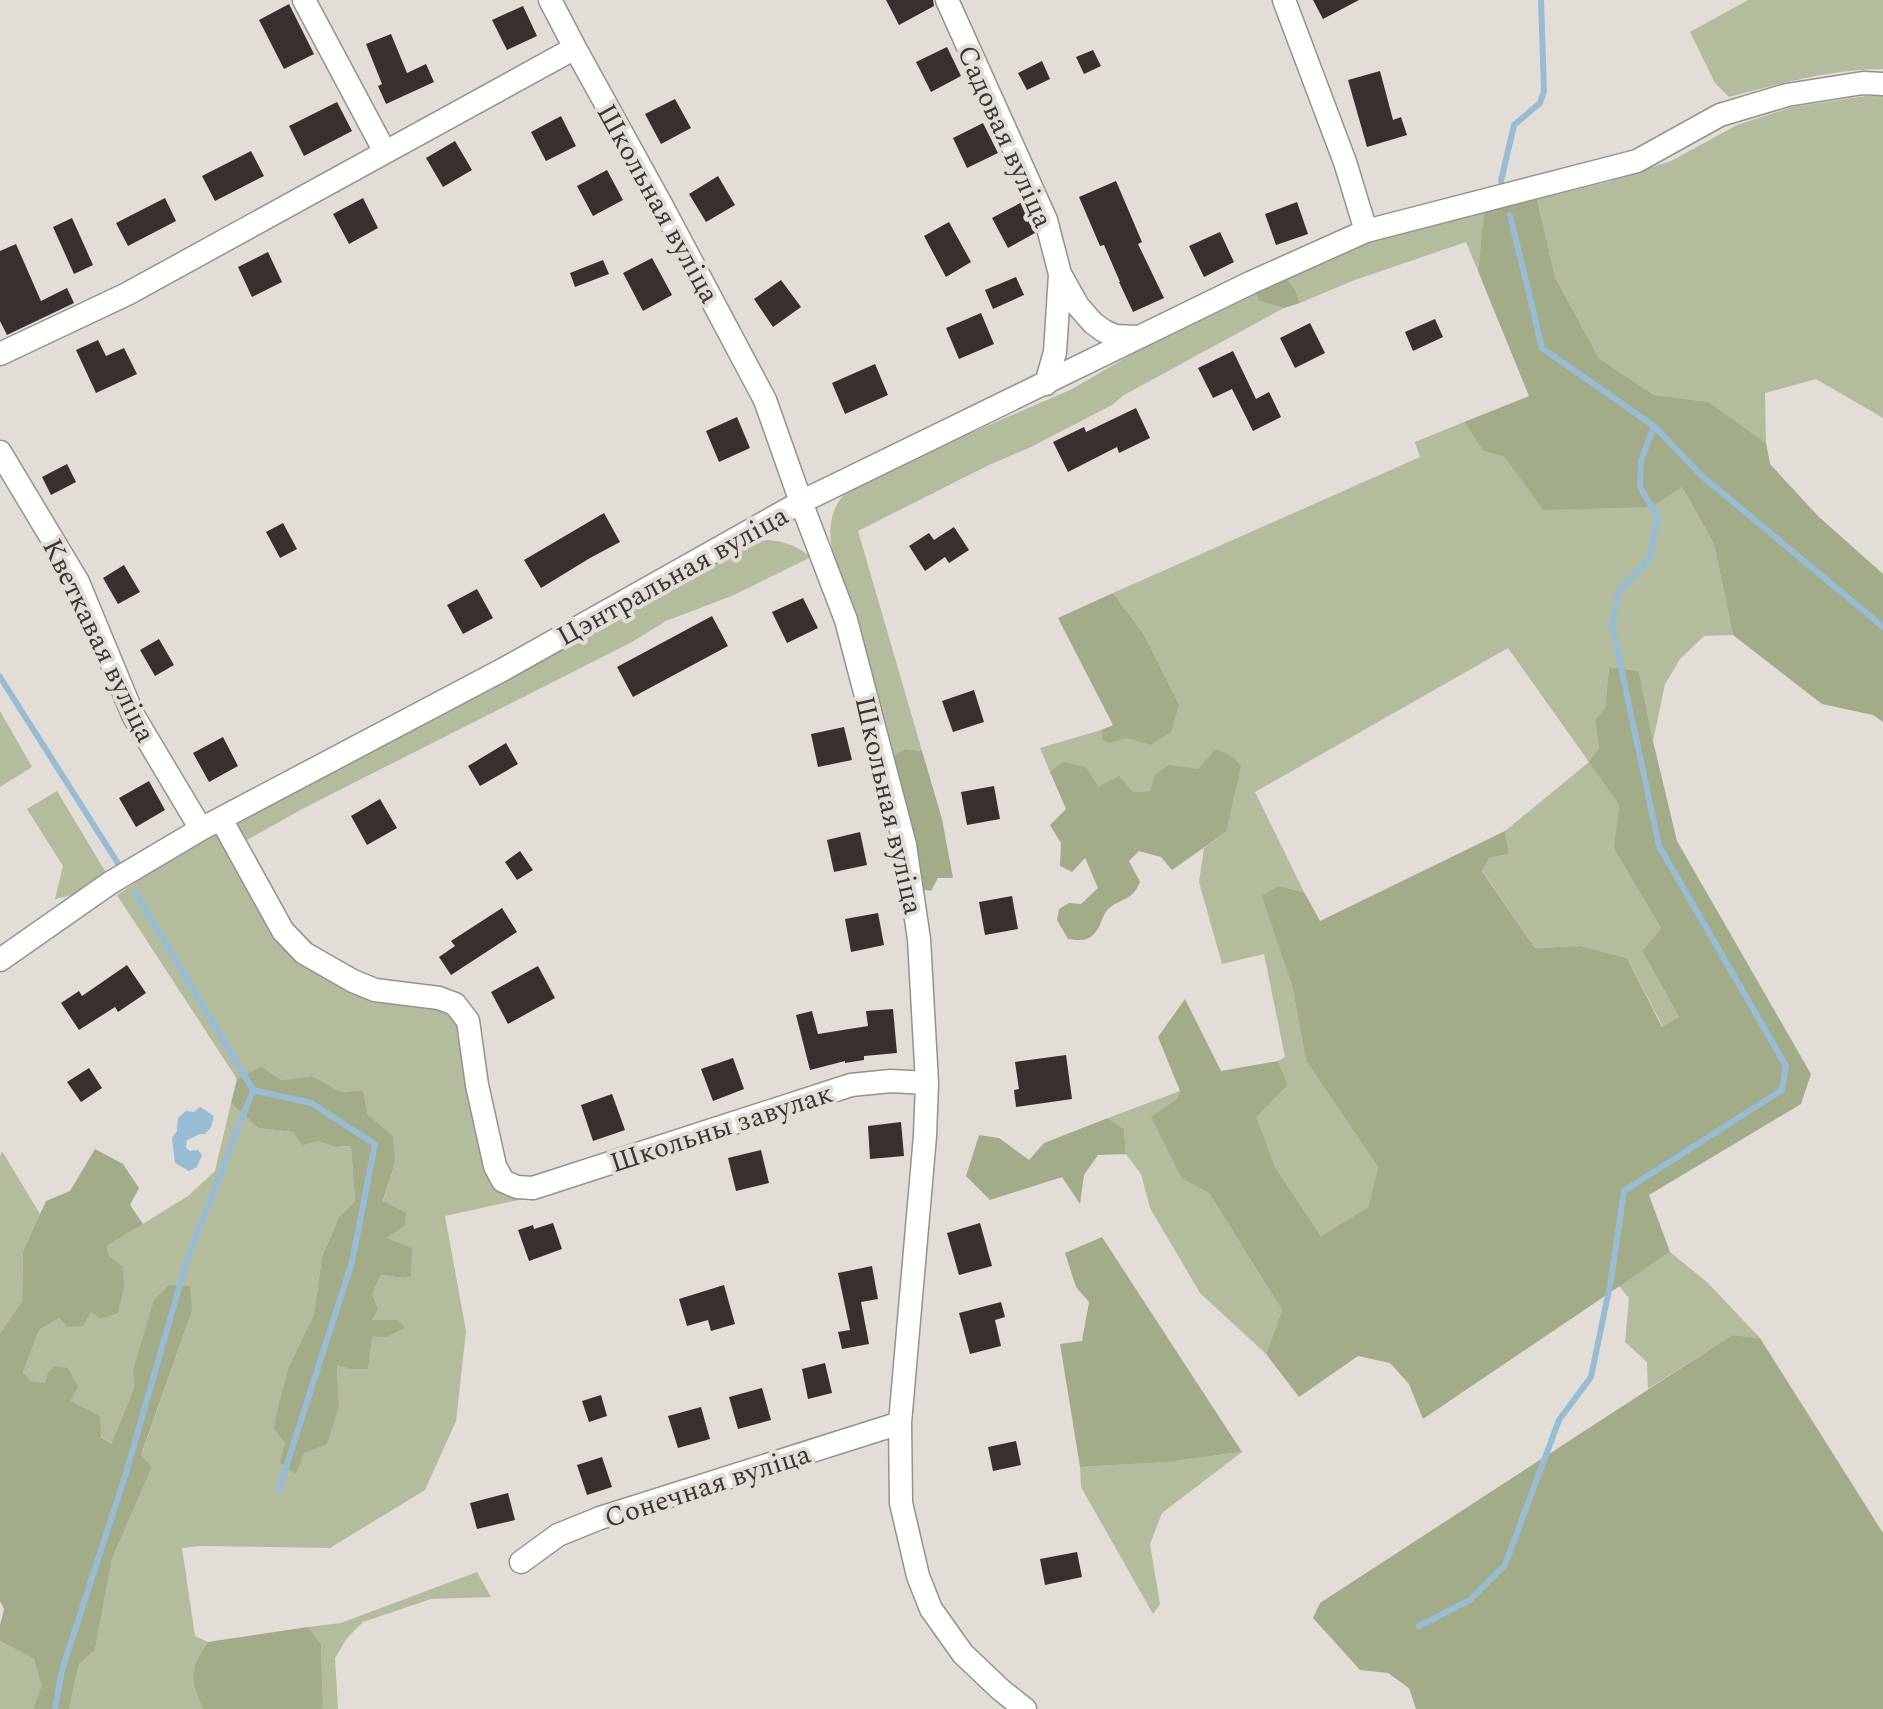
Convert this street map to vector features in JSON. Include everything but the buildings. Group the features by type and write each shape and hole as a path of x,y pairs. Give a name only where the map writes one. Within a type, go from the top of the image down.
{"street":[{"path":"304,0 385,152"},
{"name":"Школьная вуліца","path":"550,0 765,400 846,620 905,845 919,939 927,1083 900,1423 901,1503 918,1576 931,1609 963,1654 1025,1709"},
{"name":"Садовая вуліца","path":"947,0 1046,220 1060,274 1078,306 1104,331 1115,336 1138,337"},
{"path":"1284,0 1345,162 1366,231"},
{"path":"0,354 127,294 575,48"},
{"name":"Цэнтральная вуліца","path":"0,960 110,883 211,824 504,669 801,502 1250,283 1366,231 1637,161 1720,115 1787,95 1863,83 1883,84"},
{"name":"Садовая вуліца","path":"1046,384 1055,352 1060,274"},
{"name":"Кветкавая вуліца","path":"0,452 78,582 133,715 283,931 304,953 353,981 375,990 439,998 455,1004 468,1021 477,1085 495,1166 503,1181 517,1187"},
{"name":"Школьны завулак","path":"517,1187 533,1188 851,1085 891,1081 927,1083"},
{"name":"Сонечная вуліца","path":"521,1562 558,1535 600,1518 900,1423"}],"green space":[{"path":"1748,0 1883,0 1883,69 1825,74 1729,97 1715,83 1690,32"},
{"path":"1883,96 1883,418 1816,379 1765,393 1766,443 1709,402 1654,395 1599,358 1555,277 1537,199 1607,182 1671,161 1737,125 1792,107"},
{"path":"1537,199 1555,277 1599,358 1654,395 1709,402 1766,443 1770,464 1818,516 1883,574 1883,722 1873,715 1822,704 1733,635 1714,544 1682,487 1651,507 1543,510 1504,456 1483,451 1464,422 1529,396 1478,271 1484,212"},
{"path":"1484,212 1478,271 1466,242 1352,281 1300,303 1295,289 1286,279 1389,234"},
{"path":"1286,279 1295,289 1300,303 1284,308 1259,301 1256,294"},
{"path":"1256,294 1259,301 1284,308 1124,395 1112,405 858,531 922,751 905,749 893,756 861,635 832,546 831,523 839,501 868,477 1070,390 1134,353"},
{"path":"1464,422 1483,451 1504,455 1543,510 1682,487 1714,544 1733,635 1704,636 1680,659 1665,684 1653,741 1639,671 1609,667 1605,707 1595,720 1599,748 1590,762 1619,805 1615,848 1661,928 1642,951 1679,1017 1663,1027 1627,958 1581,946 1535,948 1482,870 1489,858 1509,854 1505,831 1589,762 1508,648 1255,792 1304,892 1278,886 1306,1061 1378,1167 1368,1207 1321,1236 1275,1167 1255,1117 1288,1085 1278,1061 1285,1057 1264,954 1222,964 1199,882 1204,848 1226,832 1198,769 1151,791 1133,792 1098,787 1062,762 1050,772 1040,748 1101,730 1102,739 1126,738 1150,745 1143,633 1113,593 1420,457 1415,442"},
{"path":"767,540 790,545 811,557 734,595 666,621 632,642 245,841 234,824 750,543"},
{"path":"1113,593 1143,633 1179,705 1171,732 1150,745 1126,738 1109,743 1102,740 1101,730 1113,725 1058,618"},
{"path":"1609,667 1639,671 1677,841 1811,1074 1801,1104 1649,1195 1670,1252 1423,1419 1409,1384 1390,1363 1358,1356 1299,1397 1266,1354 1282,1310 1209,1193 1182,1179 1151,1117 1177,1099 1180,1091 1158,1037 1185,999 1221,1071 1278,1061 1288,1085 1256,1117 1275,1167 1321,1236 1368,1207 1378,1167 1306,1061 1292,985 1262,896 1278,886 1304,892 1320,921 1505,831 1509,854 1489,858 1482,871 1535,948 1581,946 1627,958 1662,1027 1679,1017 1642,951 1661,928 1614,848 1619,805 1589,762 1599,748 1595,720 1605,707"},
{"path":"0,711 32,767 0,787"},
{"path":"905,749 922,751 942,819 953,878 938,878 931,891 920,889 893,756"},
{"path":"1216,749 1233,757 1241,766 1226,832 1172,870 1161,857 1139,851 1129,861 1140,882 1132,894 1110,908 1090,937 1068,939 1057,920 1059,909 1069,903 1081,904 1098,888 1085,858 1072,872 1060,866 1061,843 1050,825 1066,809 1050,772 1062,762 1086,767 1098,787 1119,776 1133,792 1150,791 1155,775 1169,765 1198,769"},
{"path":"57,791 108,876 81,893 55,899 63,866 27,809"},
{"path":"216,832 301,958 452,1010 463,1027 499,1188 523,1199 445,1216 466,1331 456,1421 425,1490 330,1548 182,1548 195,1636 208,1642 193,1674 195,1690 203,1709 69,1709 79,1664 95,1650 112,1559 152,1467 141,1456 192,1311 133,1370 134,1388 111,1444 66,1398 31,1381 23,1372 39,1330 60,1318 109,1256 107,1246 188,1196 215,1171 231,1103 258,1128 293,1132 335,1147 351,1146 355,1201 339,1217 322,1257 314,1314 288,1370 273,1427 304,1453 339,1406 337,1364 398,1320 371,1320 372,1295 381,1275 404,1278 385,1238 383,1202 395,1163 368,1115 363,1090 342,1092 312,1076 281,1080 261,1066 237,1079 117,895"},
{"path":"261,1066 281,1080 312,1076 342,1092 363,1090 368,1115 393,1136 395,1163 383,1201 406,1213 405,1226 386,1238 412,1248 411,1276 381,1275 372,1295 378,1309 372,1320 398,1320 405,1328 386,1337 372,1336 368,1369 337,1365 339,1406 327,1444 304,1453 296,1474 280,1463 285,1443 273,1427 288,1369 314,1314 322,1257 339,1217 355,1201 351,1146 335,1147 318,1141 303,1145 293,1132 258,1128 231,1103 237,1079"},
{"path":"1180,1091 1177,1099 1182,1179 1209,1193 1282,1310 1266,1354 1200,1293 1150,1208 1141,1174 1126,1154 1124,1129 1108,1118"},
{"path":"1108,1118 1124,1129 1126,1154 1098,1155 1084,1175 1080,1204 1062,1177 990,1200 966,1176 979,1135 999,1138 1029,1160 1044,1143"},
{"path":"95,1149 123,1164 139,1188 130,1205 143,1224 107,1246 109,1256 123,1267 124,1287 118,1313 101,1319 91,1312 83,1326 67,1327 60,1318 39,1330 23,1372 31,1381 45,1383 54,1366 68,1368 78,1387 70,1401 100,1416 101,1437 111,1444 134,1388 133,1370 154,1300 169,1285 190,1286 192,1311 141,1455 152,1467 112,1559 95,1650 79,1664 69,1709 33,1709 42,1686 34,1659 0,1641 4,1609 0,1601 0,1333 22,1301 23,1251 46,1201 70,1191"},
{"path":"2,1151 40,1214 23,1251 22,1301 0,1333 0,1157"},
{"path":"1102,1237 1242,1452 1167,1462 1080,1467 1060,1344 1082,1341 1089,1302 1076,1287 1065,1253"},
{"path":"1670,1252 1708,1283 1760,1338 1732,1335 1648,1389 1647,1362 1625,1342 1629,1298 1619,1286"},
{"path":"1732,1335 1760,1338 1883,1533 1883,1709 1416,1709 1409,1688 1388,1673 1360,1670 1313,1618 1320,1603"},
{"path":"1242,1452 1162,1513 1150,1544 1160,1604 1153,1614 1081,1487 1080,1467 1167,1462"},
{"path":"477,1572 491,1597 431,1599 363,1622 347,1638 335,1658 338,1709 322,1709 321,1644 308,1627 341,1623"},
{"path":"308,1627 321,1644 322,1709 203,1709 195,1690 193,1674 208,1642"},
{"path":"0,1641 34,1659 43,1686 33,1709 0,1709"}],"water":[{"path":"200,1107 214,1116 205,1134 187,1140 186,1148 198,1150 202,1155 197,1167 189,1171 175,1163 172,1138 177,1131 178,1118 186,1111 194,1112"}],"waterway":[{"path":"1501,181 1514,125 1540,103 1544,91 1541,0"},
{"path":"1510,215 1542,348 1654,426 1702,476 1883,627"},
{"path":"1419,1626 1470,1600 1505,1565 1559,1420 1591,1377 1611,1280 1624,1191 1782,1090 1786,1066 1659,846 1612,625 1618,592 1650,558 1657,516 1640,487 1641,461 1654,426"},
{"path":"0,677 119,865"},
{"path":"55,1709 62,1670 126,1473 187,1260 253,1090 135,892"},
{"path":"253,1090 311,1103 375,1144 352,1262 279,1489"}]}
